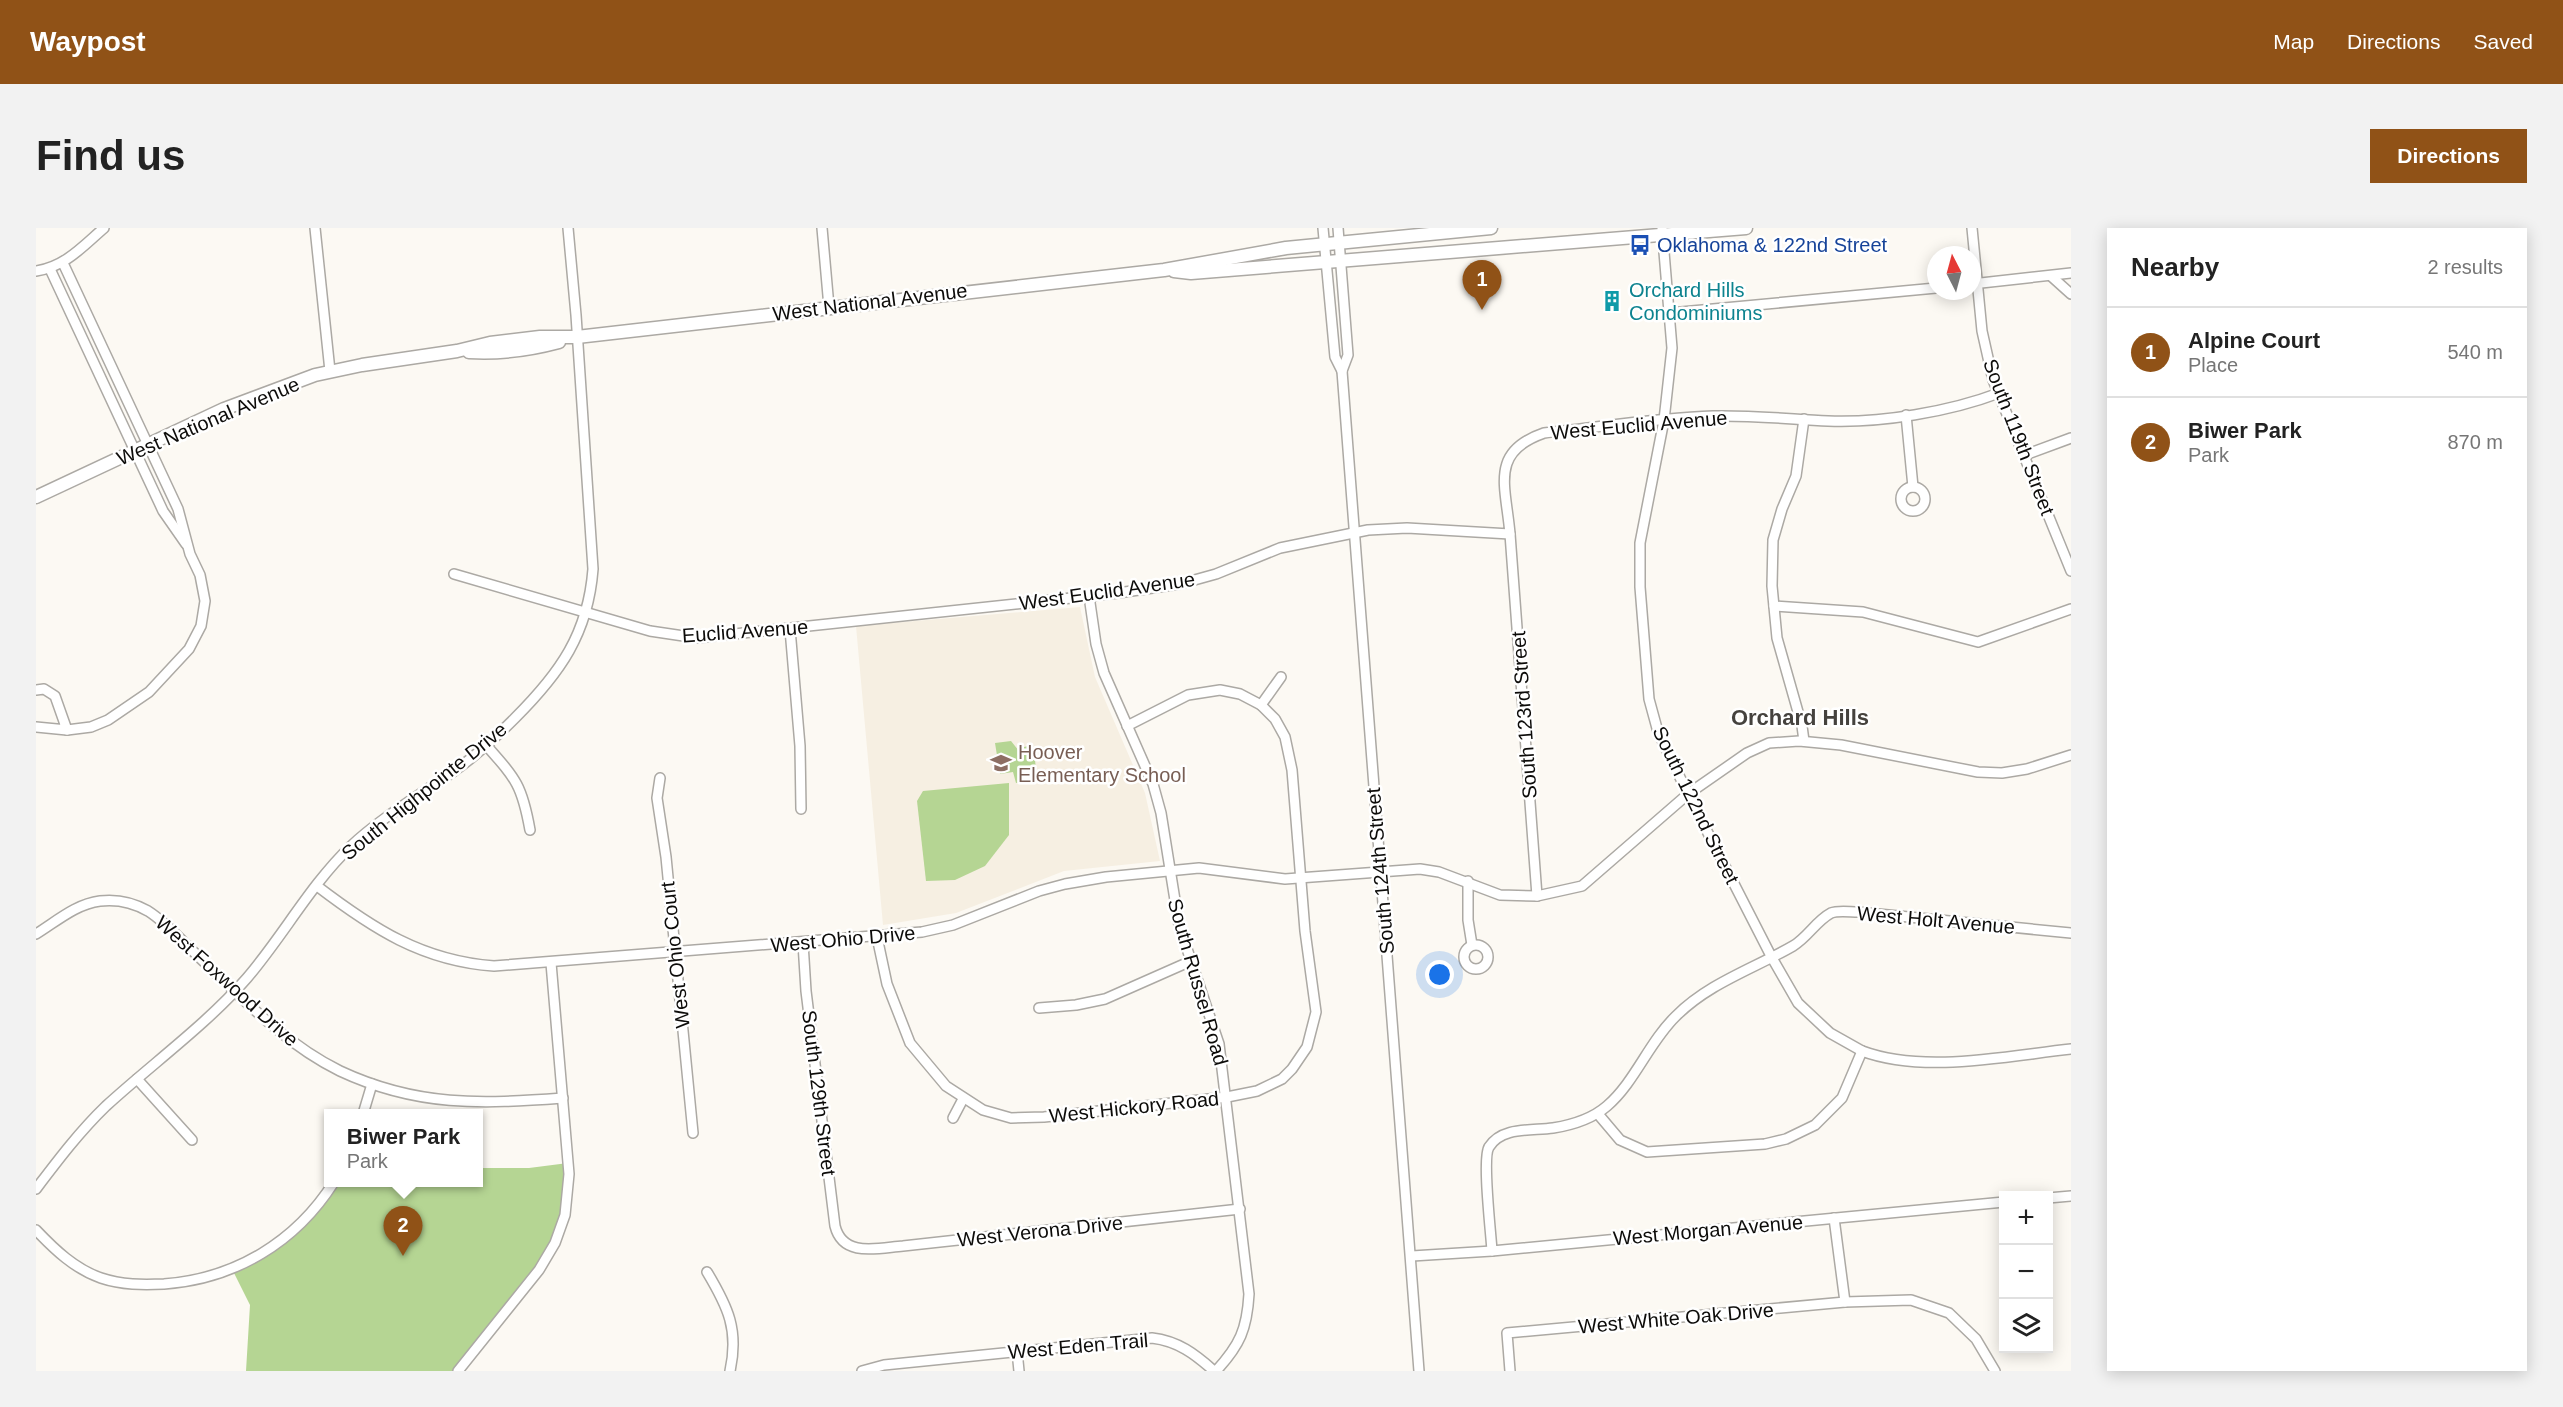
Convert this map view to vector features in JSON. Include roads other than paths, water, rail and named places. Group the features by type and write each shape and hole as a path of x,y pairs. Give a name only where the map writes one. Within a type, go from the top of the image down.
{"main road":[{"name":"West National Avenue","path":"36,497 262,393 330,371 457,351 492,353 516,351 577,337 1164,270 1264,251 1491,228"},
{"name":"West National Avenue","path":"1164,270 1191,273 1663,232 1746,228"}],"street":[{"path":"36,271 50,269 63,263 104,228"},
{"path":"315,228 330,371"},
{"name":"South Highpointe Drive","path":"36,1189 90,1122 247,978 350,846 456,770 486,745 540,693 558,672 577,637 592,582 592,547 567,228"},
{"path":"822,228 829,307"},
{"name":"South 124th Street","path":"1323,228 1324,262 1335,357 1342,371 1412,1256 1419,1371"},
{"name":"South 124th Street","path":"1338,228 1348,355 1342,371"},
{"name":"South 119th Street","path":"1972,228 1973,246"},
{"name":"South 122nd Street","path":"1663,232 1672,348 1664,420 1640,543 1643,647 1649,699 1658,732 1688,794 1771,956 1798,1003 1830,1033 1878,1057 1908,1062 1935,1063 2071,1049"},
{"path":"63,263 149,445 182,522 187,546"},
{"path":"36,727 67,730 91,727 118,714 149,692 189,649 201,626 205,602 200,575 187,546 162,511 50,269"},
{"path":"1981,283 2071,273"},
{"path":"2051,276 2071,294"},
{"path":"1670,313 1927,289"},
{"name":"South 119th Street","path":"1977,300 1987,358 1999,393 2071,571"},
{"name":"West Euclid Avenue","path":"907,616 1180,584 1216,574 1280,548 1353,532 1407,528 1510,534 1505,466 1510,454 1524,440 1544,433 1664,420 1732,416 1830,421 1905,415 1956,406 1999,393"},
{"path":"1905,415 1913,487"},
{"path":"1804,419 1796,476 1782,509 1773,540 1777,638 1802,726 1804,741"},
{"path":"2025,455 2071,438"},
{"path":"156,497 169,491"},
{"name":"South 123rd Street","path":"1510,534 1537,896"},
{"name":"Euclid Avenue","path":"454,574 682,637 724,636 907,616"},
{"name":"South Russel Road","path":"1089,596 1096,644 1104,673 1153,783 1163,823 1179,925 1212,1016 1219,1044 1249,1286 1248,1314 1241,1338 1231,1355 1215,1371"},
{"path":"1774,606 1863,612 1978,642 2071,609"},
{"path":"790,629 800,746 801,809"},
{"path":"1126,726 1188,695 1207,691 1240,694 1261,705 1281,677"},
{"path":"36,690 44,689 56,696 67,730"},
{"name":"West Hickory Road","path":"877,938 888,984 910,1043 937,1077 963,1099 994,1114 1025,1118 1227,1097 1257,1091 1282,1079 1302,1057 1312,1033 1316,1003 1308,957 1292,770 1288,749 1275,719 1261,705"},
{"name":"West Ohio Drive","path":"317,886 369,925 437,956 464,963 494,966 877,938 946,927 1065,884 1170,869 1199,868 1268,878 1300,879 1420,869 1468,881 1500,895 1537,896 1582,886 1688,794 1747,753 1768,743 1804,741 1841,745 1978,772 2002,773 2027,769 2071,755"},
{"path":"486,745 516,780 525,800 530,830"},
{"name":"West Ohio Court","path":"660,778 657,798 666,857 693,1133"},
{"path":"1468,881 1468,920 1472,945"},
{"name":"West Foxwood Drive","path":"36,934 87,904 111,900 130,903 156,916 271,1026 338,1070 372,1084 403,1093 452,1102 494,1103 563,1098"},
{"name":"West Holt Avenue","path":"1492,1251 1486,1163 1488,1148 1498,1138 1518,1130 1573,1124 1598,1114 1617,1097 1651,1046 1676,1016 1714,986 1807,936 1818,923 1833,912 1858,912 2071,933"},
{"name":"South 129th Street","path":"803,943 806,991 835,1226 842,1241"},
{"path":"1039,1008 1076,1005 1105,999 1191,961"},
{"path":"458,1371 539,1270 562,1227 569,1193 569,1174 551,963"},
{"path":"1598,1114 1620,1140 1647,1152 1765,1144 1786,1139 1815,1125 1842,1098 1862,1051"},
{"path":"137,1079 192,1140"},
{"path":"364,1109 372,1084"},
{"path":"953,1118 963,1099"},
{"path":"36,1230 74,1264 101,1278 132,1285 193,1280 232,1269 265,1252 304,1221 330,1187"},
{"path":"2053,1198 2071,1196"},
{"name":"West Morgan Avenue","path":"1412,1256 1492,1251 1999,1202"},
{"name":"West Verona Drive","path":"842,1241 852,1248 859,1249 903,1246 1240,1209"},
{"path":"1834,1218 1845,1302"},
{"path":"707,1272 731,1318 734,1347 730,1371"},
{"name":"West White Oak Drive","path":"1510,1371 1507,1333 1845,1302 1911,1300 1949,1313 1976,1339 1995,1371"},
{"name":"West Eden Trail","path":"862,1371 884,1365 1152,1338 1174,1342 1215,1371"},
{"path":"1017,1350 1019,1371"}],"place":[{"name":"Oklahoma & 122nd Street","path":"1640,245"},
{"name":"Orchard Hills Condominiums","path":"1612,301"},
{"name":"Alpine Court","path":"1482,310"},
{"name":"Hoover Elementary School","path":"1001,763"},
{"name":"Biwer Park","path":"403,1256"}],"district":[{"name":"Orchard Hills","path":"1800,717"}]}
